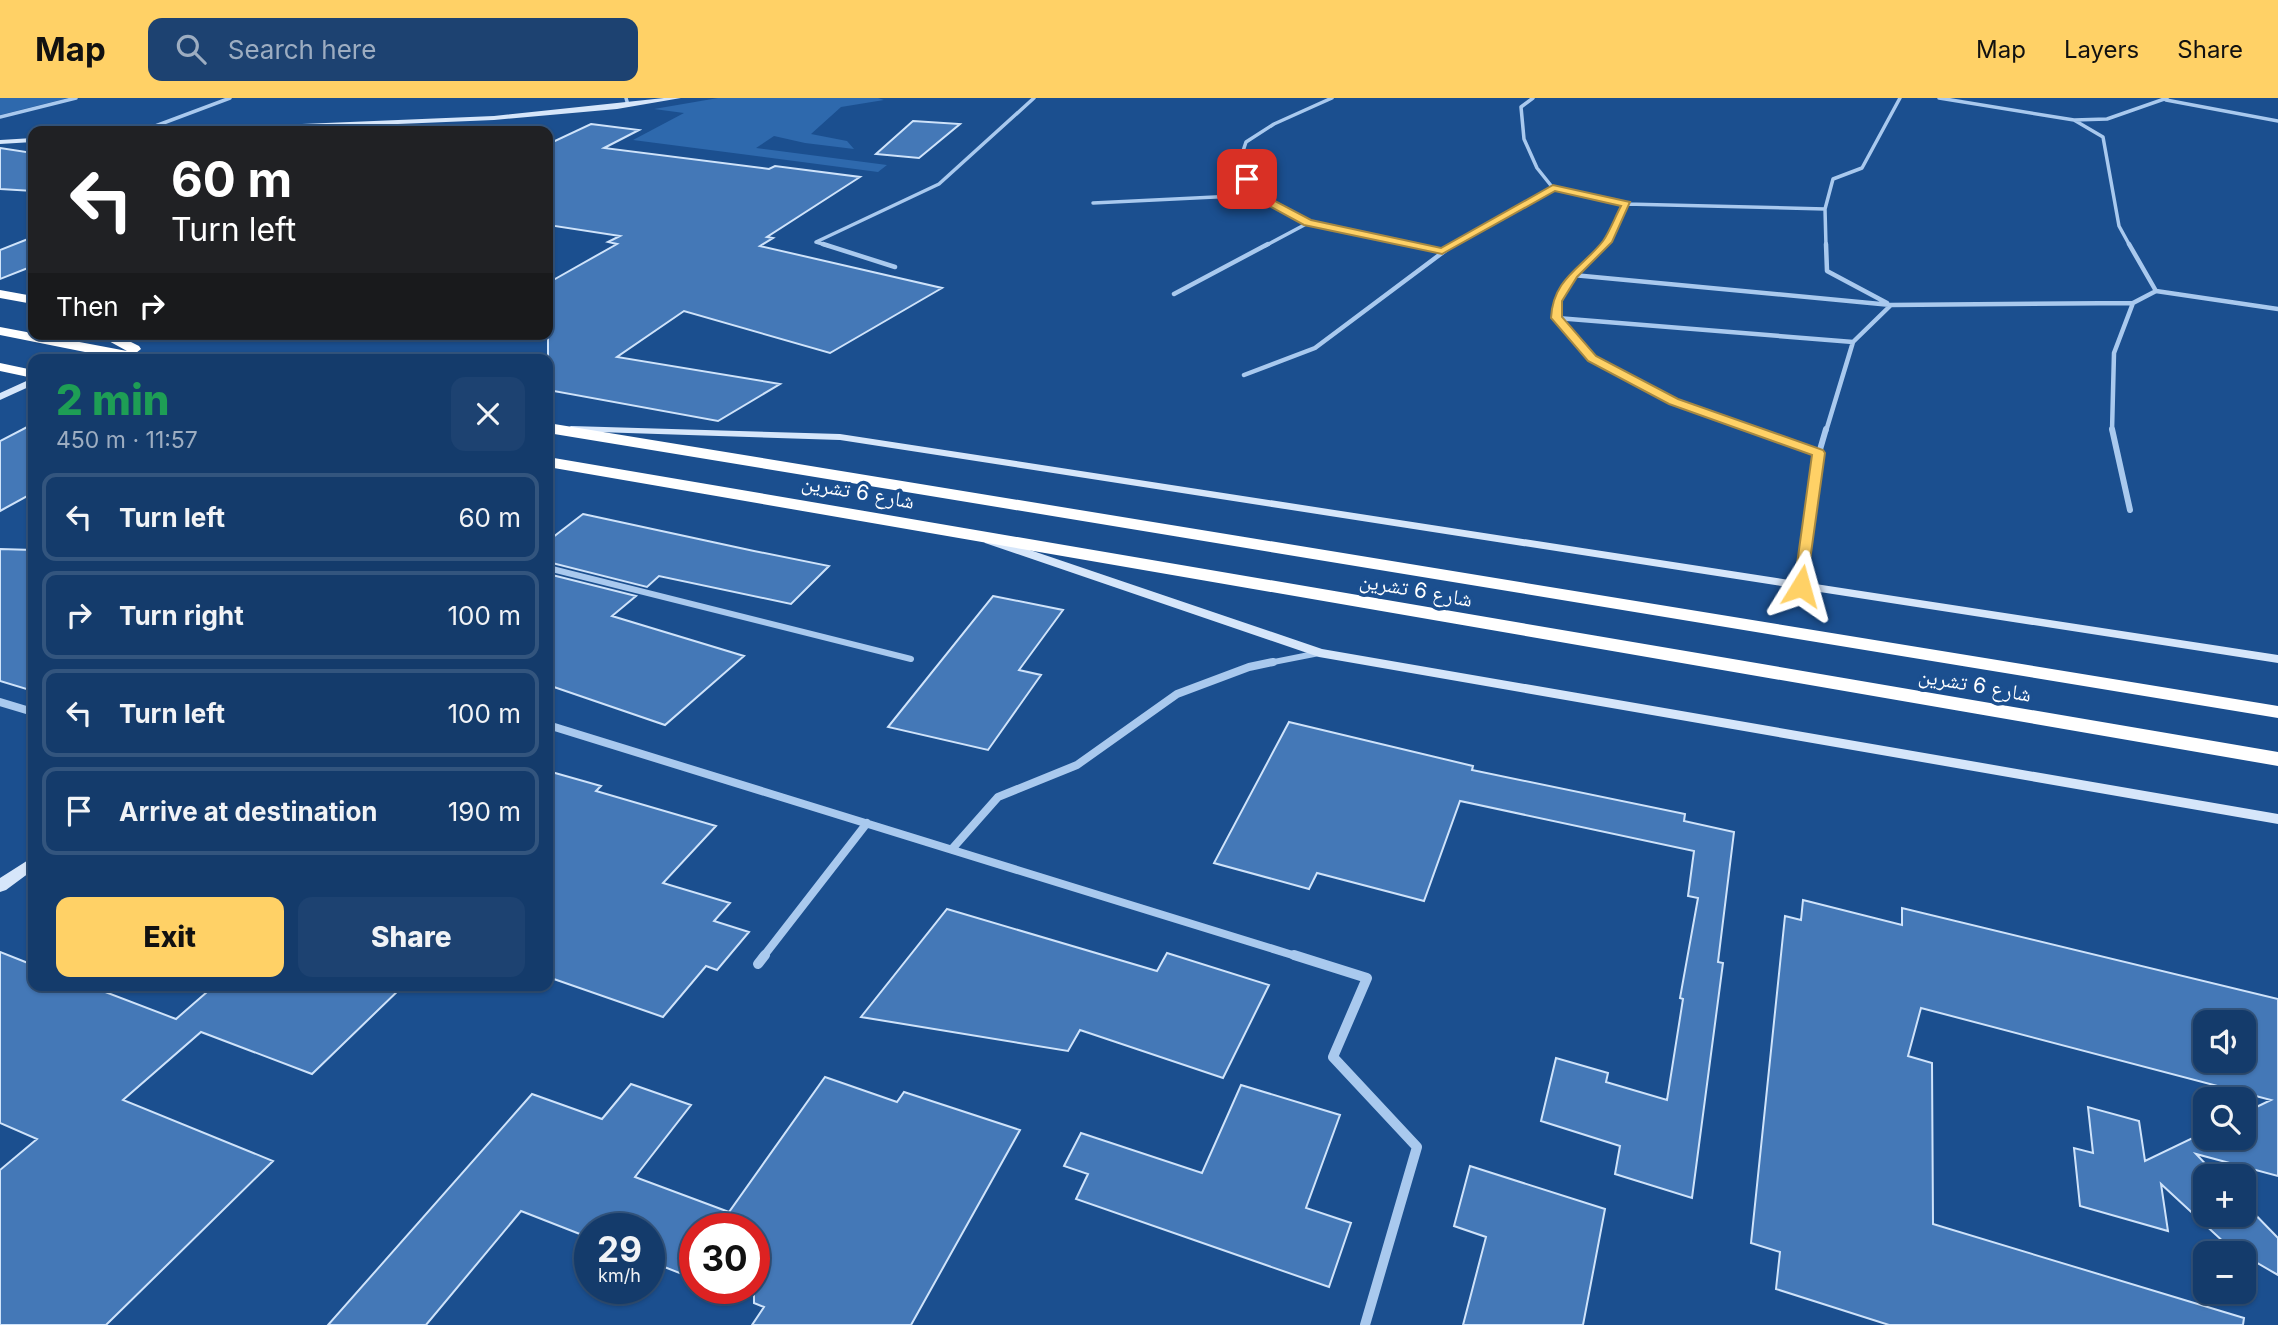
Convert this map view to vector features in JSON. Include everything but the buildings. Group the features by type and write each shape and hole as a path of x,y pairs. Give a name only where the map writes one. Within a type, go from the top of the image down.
{"highway":[{"path":"0,294 28,299"},
{"path":"0,331 28,336"},
{"path":"46,340 118,354"},
{"path":"115,340 145,354"},
{"path":"0,366 28,373"},
{"name":"شارع 6 تشرين","path":"553,428 2278,712"},
{"name":"شارع 6 تشرين","path":"553,463 1297,593 2278,759"}],"street":[{"path":"0,117 76,98"},
{"path":"155,126 230,98"},
{"path":"287,126 492,116 678,98"},
{"path":"895,267 816,242 939,184 1034,98"},
{"path":"1256,195 1239,163 1246,142 1274,124 1332,98"},
{"path":"1533,98 1521,107 1524,139 1537,168 1553,188 1626,204 1825,209"},
{"path":"1891,305 1827,271 1825,209 1833,179 1862,168 1900,98"},
{"path":"1939,98 2074,120 2107,119 2167,99 2278,121"},
{"path":"2074,120 2103,137 2119,226 2156,291"},
{"path":"0,142 28,140"},
{"path":"1244,375 1315,348 1442,251 1553,188"},
{"path":"1093,203 1256,195 1308,223 1442,251"},
{"path":"1626,204 1607,242 1573,275 1557,301 1556,318 1592,358 1674,401 1819,453"},
{"path":"1174,294 1308,223"},
{"path":"1573,275 1891,305 2133,303 2156,291 2278,309"},
{"path":"2130,510 2112,435 2113,353 2133,303"},
{"path":"1801,586 1819,453 1853,342 1891,305"},
{"path":"1556,318 1853,342"},
{"path":"0,397 28,383"},
{"path":"553,428 840,437 2278,659"},
{"path":"975,535 1319,653 2278,819"},
{"path":"553,569 911,659"},
{"path":"952,849 998,797 1077,765 1177,694 1249,667 1319,653"},
{"path":"0,702 28,710"},
{"path":"553,727 1367,978 1333,1057 1418,1147 1365,1325"},
{"path":"758,964 867,823"},
{"path":"0,886 28,866"}],"shaded area":[{"path":"0,98 68,98 0,115"},
{"path":"718,98 884,100 841,107 811,134 847,141 854,149 774,136 756,148 887,165 878,172 633,140 684,113 654,109"}],"route":[{"path":"1247,179 1256,195 1308,223 1442,251 1553,188 1626,204 1607,242 1573,275 1557,301 1556,318 1592,358 1674,401 1819,453 1801,586"}]}
